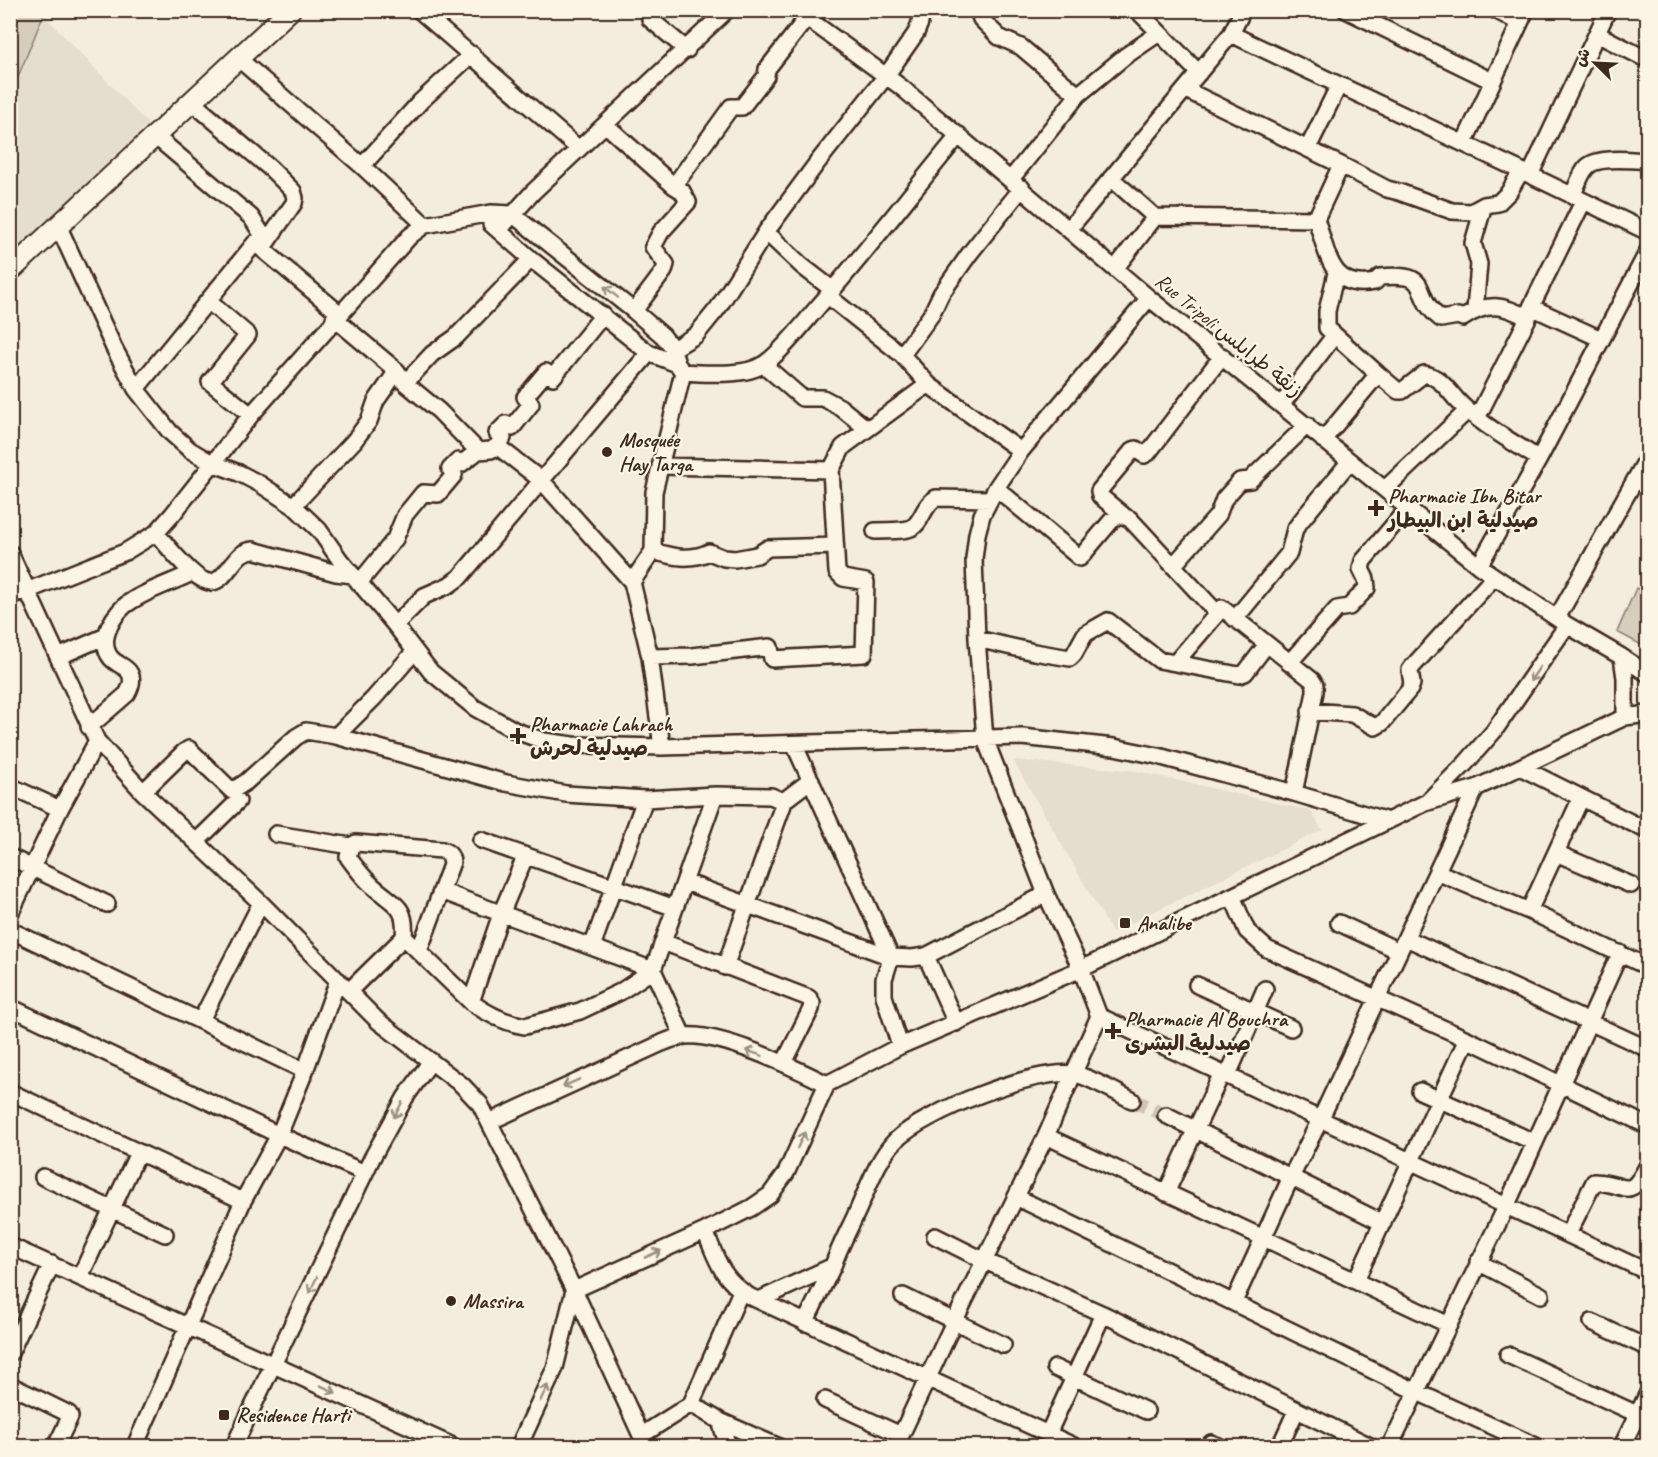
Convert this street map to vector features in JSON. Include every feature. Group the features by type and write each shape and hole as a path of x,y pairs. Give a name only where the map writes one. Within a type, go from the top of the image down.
{"main road":[{"path":"10,271 290,10"}],"street":[{"path":"419,10 579,149"},
{"path":"499,230 512,214 579,149 727,10"},
{"path":"632,582 653,551 654,492 678,362 718,308 766,232 886,76 916,33 921,10"},
{"path":"978,10 981,19 999,37 1021,47 1077,95"},
{"path":"1137,10 1199,73"},
{"path":"1069,229 1231,34 1243,10"},
{"path":"1346,10 1492,81"},
{"path":"1464,143 1523,17 1495,10"},
{"path":"1186,90 1308,148 1387,189 1452,211 1471,212 1504,199 1526,173 1608,10"},
{"path":"674,186 731,107 742,107 766,76 767,69 801,15"},
{"name":"Rue Tripoli زنقة طرابلس","path":"801,15 886,76 1149,298 1479,566 1647,674"},
{"path":"650,19 687,50"},
{"path":"902,354 931,315 941,294 1077,95 1107,70 1159,33"},
{"path":"1231,34 1647,232"},
{"path":"1597,34 1647,60"},
{"path":"362,166 421,101 472,54"},
{"path":"239,59 426,225"},
{"path":"1308,148 1339,85"},
{"path":"192,102 271,169 293,191 294,203 265,246"},
{"path":"606,125 674,186 682,190 688,202 661,232 653,247 666,264 664,271 634,311"},
{"path":"478,216 499,230 531,259 648,353 715,373 739,372 764,365 792,337 958,135"},
{"path":"155,136 250,217 265,246 478,451"},
{"path":"1385,489 1472,415 1530,313 1578,199 1581,175 1591,164 1598,161 1647,161"},
{"path":"1341,165 1316,219 1336,273 1347,282 1361,285 1375,282 1380,277 1396,275 1414,279 1420,286 1426,303 1441,319 1458,316 1464,318 1474,310 1486,307 1509,308 1530,313 1601,339"},
{"path":"1111,178 1155,217 1316,219"},
{"path":"1474,310 1479,264 1473,243 1484,205"},
{"path":"10,595 29,590 125,552 156,533 251,415 337,316 398,247 426,225 491,213 512,214 663,336 678,362"},
{"path":"1115,269 1155,217"},
{"path":"58,225 114,348 136,389 170,432 190,450 212,463 260,484 294,506 319,530 431,672 475,708 516,731 544,741 573,745 662,747 1022,737 1114,747 1158,756 1388,821"},
{"path":"766,232 830,293 902,354 929,385 1022,451"},
{"path":"136,389 255,243 265,246"},
{"path":"1479,566 1539,459 1647,251"},
{"path":"548,271 563,255"},
{"path":"294,506 354,441 369,421 376,401 401,377 456,337 531,259"},
{"path":"1336,273 1326,321 1327,328 1334,336 1398,391 1402,391 1421,375 1428,374 1440,381 1472,415 1539,459"},
{"path":"825,1400 899,1441 954,1322 1046,1136 1099,1016 1081,969 1046,894 985,739 977,639 974,559 977,534 993,494 1022,451 1149,298"},
{"path":"208,301 248,335 210,382 251,415"},
{"path":"356,579 395,539 405,515 423,493 438,494 454,475 450,469 458,461 461,464 478,451 491,450 497,446 503,438 497,433 506,424 512,428 531,404 525,398 546,372 553,377 603,315"},
{"path":"1282,404 1334,336"},
{"path":"395,625 424,596 449,585 460,577 648,353"},
{"path":"1217,612 1130,519 1100,496 1099,491 1133,450 1136,449 1144,455 1148,453 1222,356"},
{"path":"764,365 802,398 823,398 840,407 866,428"},
{"path":"1323,440 1378,374"},
{"path":"650,657 692,656 770,647 772,658 864,654 866,582 843,578 837,572 831,470 843,447 866,428 929,385"},
{"path":"1173,566 1218,515 1224,499 1240,481 1250,480 1307,425"},
{"path":"497,446 541,480 632,582 650,657 662,747"},
{"path":"1425,803 1465,764 1494,731 1531,680 1647,457"},
{"path":"1235,619 1289,553 1295,529 1350,461"},
{"path":"660,466 831,470"},
{"path":"875,531 910,528 916,524 925,507 936,498 993,494 1080,558 1112,520 1123,515"},
{"path":"1289,663 1337,609 1349,607 1366,588 1366,579 1361,569 1363,561 1408,508"},
{"path":"156,533 192,573 207,582 214,582 240,555 253,550 356,579"},
{"path":"653,551 675,558 699,556 709,552 724,558 735,559 757,555 768,548 835,546"},
{"path":"10,553 97,741 143,792 261,903 378,1021 431,1061 474,1096 480,1104 574,1290 644,1441 691,1404 741,1291"},
{"path":"89,727 127,694 131,687 128,671 109,656 105,646 106,636 120,610 132,600 192,573"},
{"path":"1310,711 1352,714 1375,727 1382,723 1410,689 1412,684 1410,670 1413,666 1494,577"},
{"path":"1175,663 1222,608 1312,680 1315,692 1293,793"},
{"path":"977,639 1034,652 1070,657 1085,634 1108,621 1155,657 1175,663 1242,675 1267,644"},
{"path":"58,657 106,636"},
{"path":"336,736 374,698 414,652"},
{"path":"1622,657 1626,695 1625,717"},
{"path":"574,1290 751,1208 775,1189 786,1173 827,1084 900,1046 1081,969 1425,803 1476,788 1625,717 1647,714"},
{"path":"143,792 189,748 232,790 246,782 296,737 306,731 336,736 506,783 544,791 645,799 757,795 771,796 782,802"},
{"path":"10,914 60,809 97,741"},
{"path":"794,744 891,957 884,979 884,996 900,1046"},
{"path":"1520,767 1647,831"},
{"path":"782,802 811,780"},
{"path":"10,786 60,809"},
{"path":"1234,1302 1290,1177 1321,1118 1476,788"},
{"path":"404,937 471,1002 516,1025 525,1026 593,1006 620,992 653,970 715,795"},
{"path":"1529,911 1581,798"},
{"path":"592,947 645,799"},
{"path":"196,842 238,801"},
{"path":"725,967 783,805 782,802"},
{"path":"276,834 351,846 356,843 442,850 449,853 452,862 419,951"},
{"path":"481,840 675,908"},
{"path":"135,1446 243,1201 279,1135 343,985 404,937 405,923 400,908 362,875 348,857 351,846"},
{"path":"1556,852 1631,885"},
{"path":"10,857 107,904"},
{"path":"471,1002 501,914 525,857"},
{"path":"1437,872 1529,911 1647,967"},
{"path":"684,882 891,957 912,958 926,956 1046,894"},
{"path":"441,891 653,970 683,1036"},
{"path":"1232,896 1247,931 1260,945 1467,1039 1647,1126"},
{"path":"201,1020 261,903"},
{"path":"1340,922 1403,945 1647,1049"},
{"path":"10,930 305,1071"},
{"path":"663,942 809,998 812,1003 811,1009 784,1063"},
{"path":"1390,1446 1506,1207 1620,953"},
{"path":"926,956 956,1023"},
{"path":"1197,985 1291,1028"},
{"path":"1166,1192 1195,1128 1225,1074 1265,989"},
{"path":"10,1007 279,1135 365,1173"},
{"path":"1099,1016 1647,1272"},
{"path":"489,1122 662,1042 683,1036 702,1036 719,1041 784,1063 827,1084"},
{"path":"1356,1280 1467,1039"},
{"path":"234,1446 365,1173 405,1098 431,1061"},
{"path":"806,1323 884,1155 897,1139 913,1126 1011,1082 1045,1075 1075,1074 1132,1100"},
{"path":"1420,1090 1534,1142"},
{"path":"10,1092 243,1201"},
{"path":"1166,1115 1383,1223"},
{"path":"1046,1136 1449,1325"},
{"path":"80,1277 138,1152"},
{"path":"1568,1234 1594,1182 1610,1183 1627,1189 1639,1182 1647,1165"},
{"path":"43,1177 165,1234"},
{"path":"1016,1197 1417,1392 1536,1446"},
{"path":"705,1231 722,1270 730,1282 741,1291 1074,1446"},
{"path":"935,1236 1103,1314 1370,1446"},
{"path":"10,1246 453,1446"},
{"path":"1478,1263 1541,1295"},
{"path":"10,1353 52,1264"},
{"path":"759,1300 833,1266"},
{"path":"519,1446 555,1368 574,1290"},
{"path":"903,1296 1004,1345"},
{"path":"1048,1434 1103,1314"},
{"path":"1592,1322 1647,1348"},
{"path":"1508,1355 1637,1414"},
{"path":"1055,1368 1146,1411"},
{"path":"10,1385 69,1413 70,1417 56,1446"},
{"path":"1622,1446 1647,1393"},
{"path":"691,1404 720,1421 777,1446"},
{"path":"1280,1446 1296,1411"},
{"path":"720,1421 728,1446"}],"shaded area":[{"path":"10,11 45,11 11,94"},
{"path":"11,11 40,11 148,124 11,256"},
{"path":"1636,588 1647,594 1647,648 1617,632"},
{"path":"1013,760 1137,771 1311,811 1322,830 1112,932"}],"tunnel":[{"path":"1132,1100 1166,1115"}],"place":[{"name":"Mosquée Hay Targa","path":"607,452"},
{"name":"Pharmacie Ibn Bitar صيدلية ابن البيطار","path":"1376,508"},
{"name":"Pharmacie Lahrach صيدلية لحرش","path":"518,736"},
{"name":"Analibe","path":"1125,923"},
{"name":"Pharmacie Al Bouchra صيدلية البشرى","path":"1113,1031"},
{"name":"Massira","path":"451,1301"},
{"name":"Residence Harti","path":"224,1415"}]}
